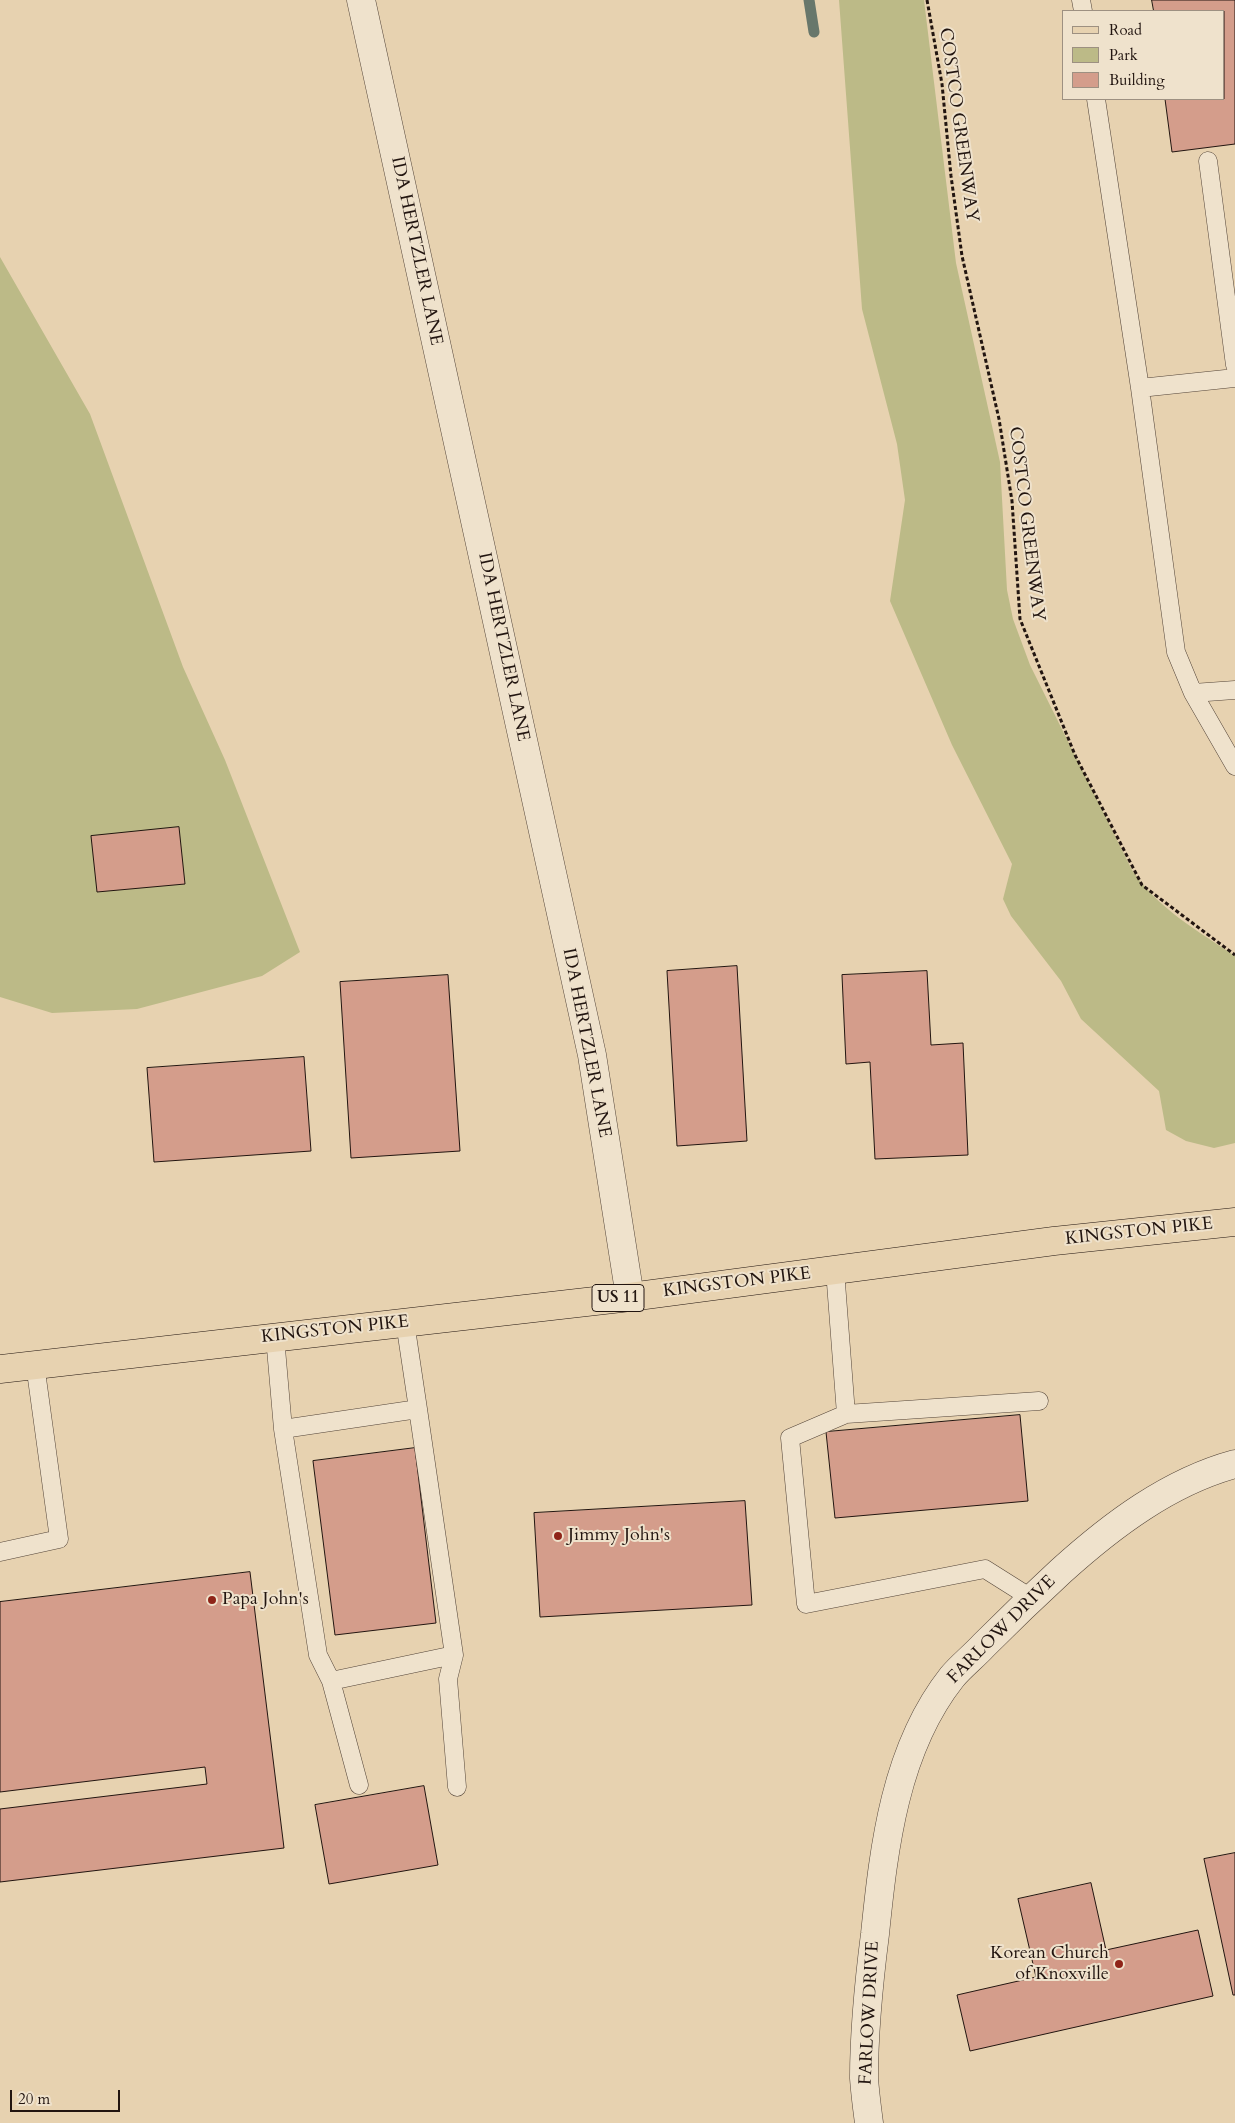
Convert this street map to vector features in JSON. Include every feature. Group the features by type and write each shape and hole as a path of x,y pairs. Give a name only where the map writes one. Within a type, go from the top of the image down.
{"main road":[{"name":"KINGSTON PIKE","path":"0,1369 630,1297 1054,1241 1235,1222"}],"street":[{"name":"IDA HERTZLER LANE","path":"361,0 592,1055 630,1297"},
{"name":"FARLOW DRIVE","path":"869,2123 864,2078 869,1984 884,1854 896,1802 911,1751 928,1714 952,1677 1031,1598 1072,1561 1136,1511 1176,1486 1235,1464"}],"lane":[{"path":"1096,100 1140,388 1176,652 1193,693 1235,766"},
{"path":"1208,161 1235,365"},
{"path":"1140,388 1235,378"},
{"path":"1193,693 1235,690"},
{"path":"835,1270 846,1414"},
{"path":"405,1322 454,1655 448,1679 457,1787"},
{"path":"275,1337 283,1429 318,1656 331,1681 359,1785"},
{"path":"0,1552 58,1539 35,1364"},
{"path":"1031,1598 985,1569 806,1604 790,1438 846,1414 1039,1401"},
{"path":"283,1429 418,1409"},
{"path":"331,1681 454,1655"}],"path":[{"name":"COSTCO GREENWAY","path":"927,0 942,84 951,176 962,256 999,419 1012,501 1020,619 1075,755 1142,886 1235,955"}],"green space":[{"path":"839,0 924,0 956,263 1000,462 1007,590 1013,619 1030,665 1132,870 1153,896 1179,918 1235,956 1235,1143 1214,1148 1186,1141 1166,1130 1159,1091 1081,1019 1061,981 1011,916 1003,899 1012,864 952,745 890,601 905,500 897,444 862,309"},
{"path":"0,257 90,414 183,667 225,760 300,952 262,976 137,1009 52,1013 0,997"}],"building":[{"path":"1152,0 1235,0 1235,144 1172,152 1165,100 1225,100 1225,10 1154,10"},
{"path":"179,827 185,884 97,892 91,836"},
{"path":"737,966 747,1141 677,1146 667,971"},
{"path":"927,971 931,1045 963,1043 968,1155 875,1159 870,1062 846,1064 842,975"},
{"path":"448,975 460,1151 351,1158 340,982"},
{"path":"304,1057 311,1151 154,1162 147,1068"},
{"path":"1020,1415 1028,1501 835,1518 826,1432"},
{"path":"415,1448 436,1623 335,1635 313,1461"},
{"path":"745,1501 752,1605 540,1617 534,1513"},
{"path":"250,1572 284,1848 0,1882 0,1809 207,1784 205,1767 0,1792 0,1602"},
{"path":"424,1786 438,1865 329,1884 315,1805"},
{"path":"1235,1853 1235,1995 1233,1995 1204,1859"},
{"name":"Korean Church of Knoxville","path":"1091,1883 1106,1950 1198,1930 1213,1996 970,2051 957,1995 1036,1977 1018,1899"}],"waterway":[{"path":"809,0 814,32"}],"place":[{"name":"Jimmy John's","path":"558,1536"},
{"name":"Papa John's","path":"212,1600"},
{"name":"Korean Church of Knoxville","path":"1119,1964"}]}
